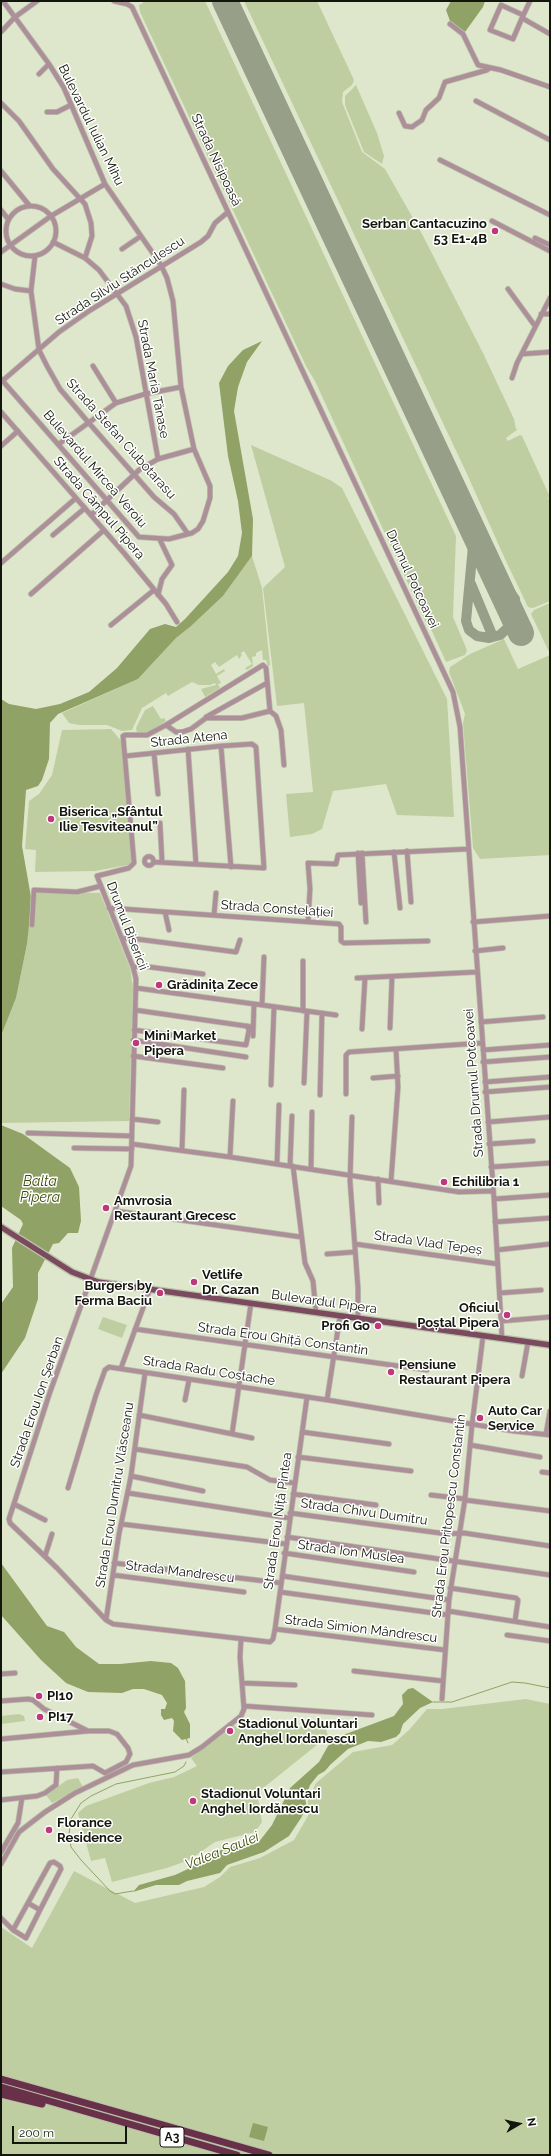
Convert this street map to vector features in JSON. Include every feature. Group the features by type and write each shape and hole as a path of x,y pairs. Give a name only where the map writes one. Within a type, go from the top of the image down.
{"highway":[{"path":"1,2074 40,2090"},
{"name":"A3","path":"1,2079 269,2155"},
{"name":"A3","path":"1,2087 236,2155"},
{"path":"1,2094 62,2109 95,2115"}],"main road":[{"name":"Bulevardul Pipera","path":"1,1226 76,1275 91,1280 550,1345"}],"street":[{"name":"Bulevardul Iulian Mihu","path":"3,1 49,64 71,105 105,184 161,265 173,301 181,387 194,449 210,486 210,498 200,526 190,534"},
{"path":"1,32 15,17 37,1"},
{"path":"114,1 126,2"},
{"path":"530,1 523,17 513,39 490,30 501,5 523,17 550,34"},
{"name":"Strada Nisipoasă","path":"126,2 132,6 283,331"},
{"path":"450,24 463,34 478,65 550,87"},
{"path":"39,74 49,64"},
{"path":"399,113 405,126 412,127 417,124 426,110 439,98 445,82 490,68"},
{"path":"476,102 550,140"},
{"path":"1,103 19,121 53,169 80,197 88,211 92,236 85,258"},
{"path":"47,112 57,112 71,105"},
{"path":"440,160 550,215"},
{"path":"1,171 29,205"},
{"path":"1,252 80,197 105,184"},
{"path":"29,205 43,209 51,216 56,228 53,242 46,251 35,256 21,254 10,246 5,232 8,219 20,207 29,205"},
{"path":"1,210 8,219"},
{"name":"Strada Silviu Stănculescu","path":"2,380 89,311 161,265 202,242 208,236 215,223 228,212"},
{"path":"492,221 550,251"},
{"path":"122,249 141,236"},
{"path":"535,238 550,246"},
{"name":"Strada Maria Tănase","path":"53,242 85,258 99,270 118,293 126,306 136,337 145,394 158,459"},
{"name":"Strada Stefan Ciubotarasu","path":"35,256 31,291 39,350 60,389 134,474 174,514 190,534"},
{"path":"1,284 15,289 31,291"},
{"path":"508,289 535,326"},
{"path":"512,378 535,326 550,298"},
{"path":"542,314 550,314"},
{"name":"Drumul Potcoavei","path":"283,331 453,692 460,727 468,850"},
{"path":"522,354 550,352"},
{"path":"93,366 116,403"},
{"name":"Bulevardul Mircea Veroiu","path":"2,380 139,536 160,540 190,534"},
{"path":"59,444 116,403 145,394 181,387"},
{"name":"Strada Câmpul Pipera","path":"1,412 104,530 158,595 177,622"},
{"path":"1,446 18,431"},
{"path":"91,515 106,499 134,474 158,459 194,449"},
{"path":"1,563 76,498"},
{"path":"53,535 85,508"},
{"path":"31,594 104,530"},
{"path":"158,595 162,579 172,565 160,540"},
{"path":"111,625 154,590"},
{"path":"134,863 124,735 146,735 166,725 262,665 266,668 270,711 276,716 281,730 284,765"},
{"path":"166,725 176,732 191,729 206,718 267,683"},
{"path":"206,718 242,718 270,711"},
{"name":"Strada Atena","path":"126,756 221,746 254,745 264,868 231,867"},
{"path":"160,823 162,861 231,867 221,746"},
{"path":"188,749 196,864"},
{"path":"154,753 158,794"},
{"path":"308,922 310,889 307,865 336,864 338,854 468,850"},
{"name":"Strada Drumul Potcoavei","path":"468,850 494,1199 502,1338"},
{"path":"407,851 411,902"},
{"path":"394,852 400,908"},
{"path":"360,853 361,904"},
{"path":"360,853 366,922"},
{"name":"Drumul Bisericii","path":"91,1280 129,1172 132,1146 132,1056 136,988 133,967 96,874 129,868 134,863 145,862 149,866 154,862 162,861"},
{"path":"32,925 34,890 77,892 101,886"},
{"path":"214,915 216,893"},
{"name":"Strada Constelației","path":"109,908 340,925 341,941 344,943 428,941"},
{"path":"165,912 170,930"},
{"path":"473,922 550,916"},
{"path":"122,939 129,938 236,952 240,940"},
{"path":"475,951 503,948"},
{"path":"262,1005 264,957"},
{"path":"303,962 305,1011 304,1083"},
{"path":"133,967 142,966 202,974"},
{"path":"357,978 477,972"},
{"path":"390,1028 392,977"},
{"path":"362,1029 365,978"},
{"path":"136,988 336,1015"},
{"path":"253,1036 254,1004"},
{"path":"271,1085 274,1007"},
{"path":"135,1010 253,1027"},
{"path":"320,1095 322,1013"},
{"path":"481,1022 543,1017"},
{"path":"134,1030 246,1045 249,1030 247,1026"},
{"path":"133,1040 246,1057"},
{"path":"346,1094 347,1053 482,1043"},
{"path":"482,1050 550,1045"},
{"path":"391,1181 398,1076 396,1049"},
{"path":"132,1056 223,1068"},
{"path":"483,1062 550,1057"},
{"path":"372,1078 398,1076"},
{"path":"485,1082 550,1077"},
{"path":"486,1092 550,1088"},
{"path":"182,1150 184,1090"},
{"path":"230,1157 233,1101"},
{"path":"277,1164 279,1105"},
{"path":"311,1169 312,1112"},
{"path":"292,1116 291,1166 306,1266 313,1281 316,1312"},
{"path":"352,1117 350,1175 358,1318"},
{"path":"488,1122 550,1118"},
{"path":"132,1119 158,1122"},
{"path":"28,1133 132,1136"},
{"path":"490,1144 533,1141"},
{"path":"74,1148 132,1146 182,1150 459,1192 493,1191"},
{"path":"491,1167 550,1163"},
{"path":"378,1179 379,1203"},
{"path":"494,1199 550,1195"},
{"path":"116,1212 301,1237"},
{"path":"495,1222 550,1218"},
{"name":"Strada Vlad Țepeș","path":"355,1244 498,1264"},
{"path":"497,1250 550,1244"},
{"path":"327,1254 355,1252"},
{"name":"Strada Erou Ion Șerban","path":"91,1280 49,1395 14,1504 10,1523 45,1556 106,1620 123,1626 191,1632 241,1640"},
{"path":"121,1368 150,1289"},
{"path":"500,1292 541,1290"},
{"path":"232,1434 251,1303"},
{"path":"328,1400 340,1316"},
{"path":"502,1321 550,1317"},
{"name":"Strada Erou Ghiță Constantin","path":"135,1329 427,1370"},
{"name":"Strada Erou Pritopescu Constantin","path":"442,1698 450,1588 458,1533 465,1499 483,1336"},
{"path":"522,1376 528,1342"},
{"name":"Strada Radu Costache","path":"68,1488 96,1395 107,1368 121,1368 189,1380 307,1396"},
{"name":"Strada Erou Dumitru Vlăsceanu","path":"106,1620 120,1524 131,1476 145,1373"},
{"path":"185,1400 189,1380"},
{"path":"307,1396 472,1425 548,1434 550,1411"},
{"name":"Strada Erou Niță Pintea","path":"275,1629 284,1553 307,1396"},
{"path":"139,1415 252,1438"},
{"path":"302,1432 389,1444"},
{"path":"470,1445 540,1457"},
{"path":"135,1449 247,1467 270,1480 294,1484"},
{"path":"298,1457 411,1471"},
{"path":"542,1472 550,1473"},
{"path":"131,1476 203,1491"},
{"name":"Strada Chivu Dumitru","path":"128,1493 290,1516 446,1534 458,1533 550,1546"},
{"path":"293,1494 376,1505"},
{"path":"431,1495 550,1511"},
{"path":"14,1504 45,1520"},
{"path":"120,1524 286,1544"},
{"path":"45,1556 52,1534"},
{"path":"287,1537 550,1574"},
{"name":"Strada Ion Muslea","path":"284,1553 414,1572"},
{"path":"114,1563 280,1584"},
{"name":"Strada Mandrescu","path":"113,1575 244,1592"},
{"path":"282,1576 449,1600"},
{"path":"450,1588 516,1598 518,1600 515,1621"},
{"path":"280,1592 515,1621 550,1627"},
{"path":"1,1864 16,1837 23,1828 69,1797 133,1765 189,1755 202,1748 238,1718 243,1713 244,1706 241,1640 270,1642 273,1640 275,1629"},
{"name":"Strada Simion Mândrescu","path":"275,1629 445,1650"},
{"path":"507,1635 550,1641"},
{"path":"354,1671 443,1680"},
{"path":"1,1674 15,1673"},
{"path":"242,1683 295,1686"},
{"path":"1,1701 33,1700 44,1709 88,1731"},
{"path":"244,1706 372,1715"},
{"path":"1,1738 88,1731 109,1731 117,1734 128,1748 130,1754 129,1760 105,1773 93,1766 1,1772"},
{"path":"1,1800 37,1796 53,1788 57,1781 57,1768"},
{"path":"1,1852 18,1823 22,1798"},
{"path":"1,1918 13,1930 26,1938 61,1869 60,1866 54,1862 50,1863 13,1930"},
{"path":"28,1903 40,1910"}],"shaded area":[{"path":"143,1 205,1 456,536 453,617 467,650 465,655 446,662 430,627 427,625 315,381 306,366 140,12 139,5 143,3"},
{"path":"244,1 317,1 354,80 352,85 343,92 342,102 362,152 385,169 422,234 483,353 514,419 516,429 518,429 506,438 508,441 520,435 522,436 550,497 548,498 550,502 550,601 533,608 528,607 467,474"},
{"path":"356,85 377,133 384,156 382,164 364,152 345,105 345,96"},
{"path":"251,445 332,481 342,488 447,699 454,817 397,815 386,784 333,791 322,829 312,834 290,837 286,794 313,792 304,703 277,706 263,588 285,567"},
{"path":"252,556 262,588 270,665 268,667 266,660 263,660 262,650 256,653 256,656 252,657 253,666 247,670 245,668 252,664 244,651 241,653 242,655 239,659 237,655 219,667 215,662 211,665 216,674 224,669 225,671 217,676 221,683 218,684 220,688 205,697 201,689 216,685 215,683 210,685 199,685 192,682 168,696 166,693 142,708 132,730 122,731 107,725 79,725 69,723 62,713 138,679 176,638 223,596"},
{"path":"550,603 550,654 531,614 534,610"},
{"path":"504,639 518,669 550,655 550,855 480,859 473,848 463,723 465,714 449,672 450,667 470,654"},
{"path":"153,706 161,719 164,718 166,721 148,732 137,733 136,728 145,710"},
{"path":"111,729 123,743 133,864 95,871 35,872 36,850 25,849 29,801 39,794 52,775 62,730"},
{"path":"39,892 100,893 130,968 133,987 129,1121 1,1123 1,1036 16,998 27,944 30,903 35,902 35,895"},
{"path":"103,1317 127,1325 122,1338 98,1329"},
{"path":"526,1699 550,1704 550,2155 1,2155 1,1927 32,1948 74,1871 135,1903 204,1887 220,1877 230,1867 260,1858 294,1840 308,1816 308,1800 316,1783 353,1752 392,1745 409,1730 427,1709 442,1709"},
{"path":"19,1714 24,1716 25,1721 1,1724 1,1716"},
{"path":"233,1723 237,1728 254,1723 326,1729 328,1736 257,1793 262,1822 255,1832 215,1842 189,1860 167,1868 112,1882 105,1858 91,1861 78,1813 86,1806 149,1783 174,1777 197,1766 191,1758"},
{"path":"78,1778 83,1787 52,1803 46,1795 67,1780"}],"water":[{"path":"451,1 485,1 483,7 465,32 450,21 446,10"},
{"path":"262,341 247,362 238,387 234,411 253,519 252,556 223,596 176,638 138,679 58,714 50,723 49,759 42,780 38,786 26,790 22,846 31,897 30,915 27,944 16,998 1,1036 1,699 9,704 36,709 60,704 89,692 117,668 150,629 165,624 176,627 228,572 238,556 242,533 238,501 228,456 219,383 228,366 243,350"},
{"name":"Balta Pipera","path":"1,1125 23,1134 70,1168 79,1187 81,1221 78,1233 68,1233 59,1243 53,1244 38,1273 38,1299 25,1338 1,1374 1,1304 13,1287 12,1248 23,1224 21,1220 1,1206"},
{"path":"1,1563 47,1626 64,1632 76,1647 99,1664 120,1664 151,1661 171,1663 178,1668 185,1681 186,1708 184,1712 190,1724 190,1738 182,1740 173,1731 174,1721 172,1718 164,1720 161,1715 161,1709 165,1709 167,1703 162,1695 144,1689 133,1689 122,1693 88,1692 66,1683 41,1660 1,1615"},
{"path":"413,1688 433,1702 420,1708 403,1724 400,1733 396,1737 381,1742 368,1741 348,1749 325,1771 318,1775 310,1785 305,1799 307,1807 289,1836 264,1852 227,1865 220,1873 187,1881 179,1885 156,1885 133,1892 139,1885 175,1875 190,1868 208,1855 230,1847 258,1843 272,1825 290,1788 319,1762 328,1746 335,1738 394,1716 403,1704 402,1695 408,1689"},
{"path":"253,2123 268,2127 264,2141 249,2137"}],"waterway":[{"name":"Valea Saulei","path":"433,1702 452,1702 512,1682 550,1688"},
{"name":"Valea Saulei","path":"186,1738 188,1743"},
{"name":"Valea Saulei","path":"133,1891 115,1894 110,1891 81,1860 71,1847 69,1835 71,1819 81,1803 91,1796 116,1784 175,1772 184,1766 186,1762"}],"taxiway":[{"path":"470,524 473,546 466,621 469,630 477,636 489,638 500,635 513,623 516,614 515,599 507,588 497,582"},
{"path":"471,584 493,637"}],"runway":[{"path":"225,1 521,633"}],"place":[{"name":"Serban Cantacuzino 53 E1-4B","path":"495,231"},
{"name":"Biserica „Sfântul Ilie Tesviteanul”","path":"51,819"},
{"name":"Grădinița Zece","path":"159,985"},
{"name":"Mini Market Pipera","path":"136,1043"},
{"name":"Echilibria 1","path":"444,1182"},
{"name":"Amvrosia Restaurant Grecesc","path":"106,1208"},
{"name":"Vetlife Dr. Cazan","path":"194,1282"},
{"name":"Burgers by Ferma Baciu","path":"160,1293"},
{"name":"Oficiul Poștal Pipera","path":"507,1315"},
{"name":"Profi Go","path":"378,1326"},
{"name":"Pensiune Restaurant Pipera","path":"391,1372"},
{"name":"Auto Car Service","path":"480,1418"},
{"name":"PI10","path":"39,1696"},
{"name":"PI17","path":"40,1717"},
{"name":"Stadionul Voluntari Anghel Iordanescu","path":"230,1731"},
{"name":"Stadionul Voluntari Anghel Iordănescu","path":"193,1801"},
{"name":"Florance Residence","path":"49,1830"}]}
